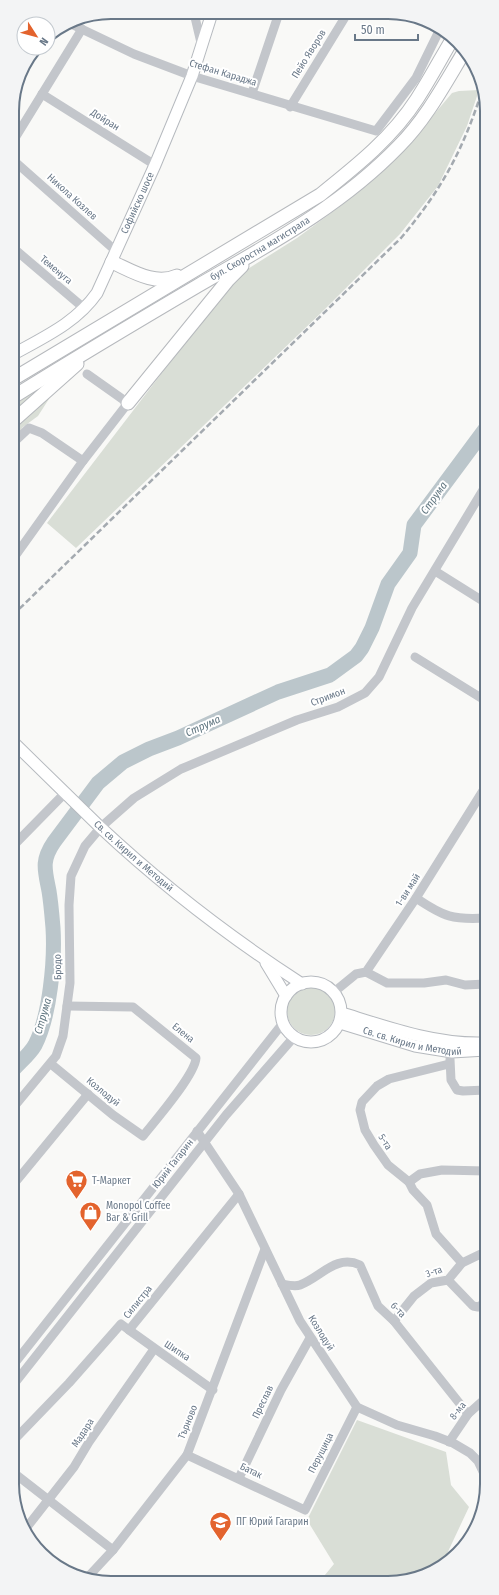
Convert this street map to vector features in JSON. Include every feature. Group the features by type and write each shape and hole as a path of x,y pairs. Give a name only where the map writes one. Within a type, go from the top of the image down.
{"highway":[{"name":"бул. Скоростна магистрала","path":"19,375 320,196 359,164 389,134 416,100 450,43"},
{"name":"бул. Скоростна магистрала","path":"19,393 106,339 258,251 329,207 369,176 400,145 430,109 462,56"},
{"path":"128,403 228,280 258,251"},
{"path":"114,257 148,278 160,280 171,279 206,264"},
{"path":"19,416 106,339"}],"main road":[{"name":"Софийско шосе","path":"19,351 64,327 85,309 97,293 155,165 192,76 210,19"},
{"name":"Св. св. Кирил и Методий","path":"19,748 69,797 151,872 263,959 302,984"},
{"name":"Св. св. Кирил и Методий","path":"263,959 286,996"},
{"path":"312,982 322,984 334,992 340,1002 341,1018 334,1033 320,1042 304,1042 294,1037 283,1023 281,1012 286,996 296,986 312,982"},
{"name":"Св. св. Кирил и Методий","path":"341,1018 401,1031 453,1047 480,1049"},
{"name":"Св. св. Кирил и Методий","path":"453,1047 480,1043"}],"street":[{"path":"196,19 202,46"},
{"path":"252,93 277,19"},
{"name":"Пейо Яворов","path":"290,107 344,19"},
{"name":"Стефан Караджа","path":"77,26 134,54 192,76 252,93 290,107 376,132 416,78 438,34"},
{"path":"19,132 82,29"},
{"name":"Дойран","path":"42,94 155,165"},
{"name":"Никола Козлев","path":"19,166 114,257"},
{"name":"Теменуга","path":"19,253 85,309"},
{"path":"19,551 83,461 128,403 87,374"},
{"path":"19,437 29,428 42,433 83,461"},
{"name":"Стримон","path":"91,838 98,824 134,798 182,769 297,720 338,707 365,693 379,677 412,608 480,495"},
{"path":"434,571 480,598"},
{"path":"415,657 480,697"},
{"name":"1-ви май","path":"366,972 416,898 480,796"},
{"path":"19,841 69,797"},
{"name":"Бродо","path":"19,1101 51,1064 56,1056 63,1036 70,983 68,919 71,876 80,854 91,838"},
{"path":"416,898 438,912 452,918 480,918"},
{"path":"334,992 356,974 366,972 387,983 424,983 446,980 465,985 480,984"},
{"name":"Елена","path":"67,1006 133,1007 196,1058 196,1063 189,1076 143,1136"},
{"name":"Юрий Гагарин","path":"19,1350 283,1023"},
{"name":"Юрий Гагарин","path":"19,1378 204,1143 294,1037"},
{"path":"453,1047 449,1064 451,1080 457,1090 480,1090"},
{"name":"Козлодуй","path":"51,1064 143,1136"},
{"name":"5-та","path":"449,1064 389,1079 378,1086 362,1102 360,1110 361,1119 374,1146 388,1165 408,1182 413,1190 427,1205 436,1234 462,1263"},
{"path":"19,1179 88,1094"},
{"name":"Козлодуй","path":"197,1131 239,1194 282,1284 310,1338 357,1407"},
{"path":"408,1182 420,1174 442,1170 480,1172"},
{"name":"Силистра","path":"19,1435 70,1383 121,1324 129,1330 239,1194"},
{"name":"Търново","path":"91,1574 113,1550 187,1455 213,1390 265,1249"},
{"name":"3-та","path":"394,1321 414,1296 431,1283 448,1280 462,1263 480,1254"},
{"name":"6-та","path":"282,1284 299,1286 336,1264 350,1260 360,1265 378,1306 394,1321 468,1414"},
{"path":"448,1280 473,1306 480,1306"},
{"name":"Шипка","path":"129,1330 154,1349 181,1365 213,1390"},
{"name":"Преслав","path":"239,1478 281,1390 310,1338"},
{"name":"Мадара","path":"29,1525 74,1467 89,1442 154,1349"},
{"path":"19,1353 31,1362"},
{"name":"8-ма","path":"449,1442 468,1414 480,1403"},
{"path":"357,1407 397,1425 435,1436 449,1442 470,1453 480,1465"},
{"name":"Перущица","path":"304,1510 357,1407"},
{"name":"Батак","path":"187,1455 239,1478 304,1510"},
{"path":"19,1477 113,1550"}],"shaded area":[{"path":"477,90 478,93 467,126 438,186 400,234 322,312 76,548 47,523 227,288 243,272 297,238 342,205 398,157 452,93"},
{"path":"55,377 19,408 19,399"},
{"path":"54,391 38,416 19,432 19,423"},
{"path":"306,987 316,987 328,994 335,1006 335,1016 328,1028 316,1035 306,1035 298,1031 291,1024 287,1016 287,1006 291,998 298,991"},
{"path":"357,1420 446,1452 451,1485 469,1507 447,1555 434,1564 423,1569 412,1573 394,1576 324,1576 334,1564 307,1520"}],"waterway":[{"name":"Струма","path":"19,1064 35,1045 48,1004 53,956 53,928 45,866 47,855 54,842 98,783 123,762 278,692 330,675 356,656 362,648 372,628 388,584 410,553 414,525 480,436"}],"railway":[{"path":"19,609 401,238 429,202 450,168 468,131 479,99"}],"place":[{"name":"Т-Маркет","path":"77,1200"},
{"name":"Monopol Coffee Bar & Grill","path":"90,1232"},
{"name":"ПГ Юрий Гагарин","path":"221,1542"}]}
